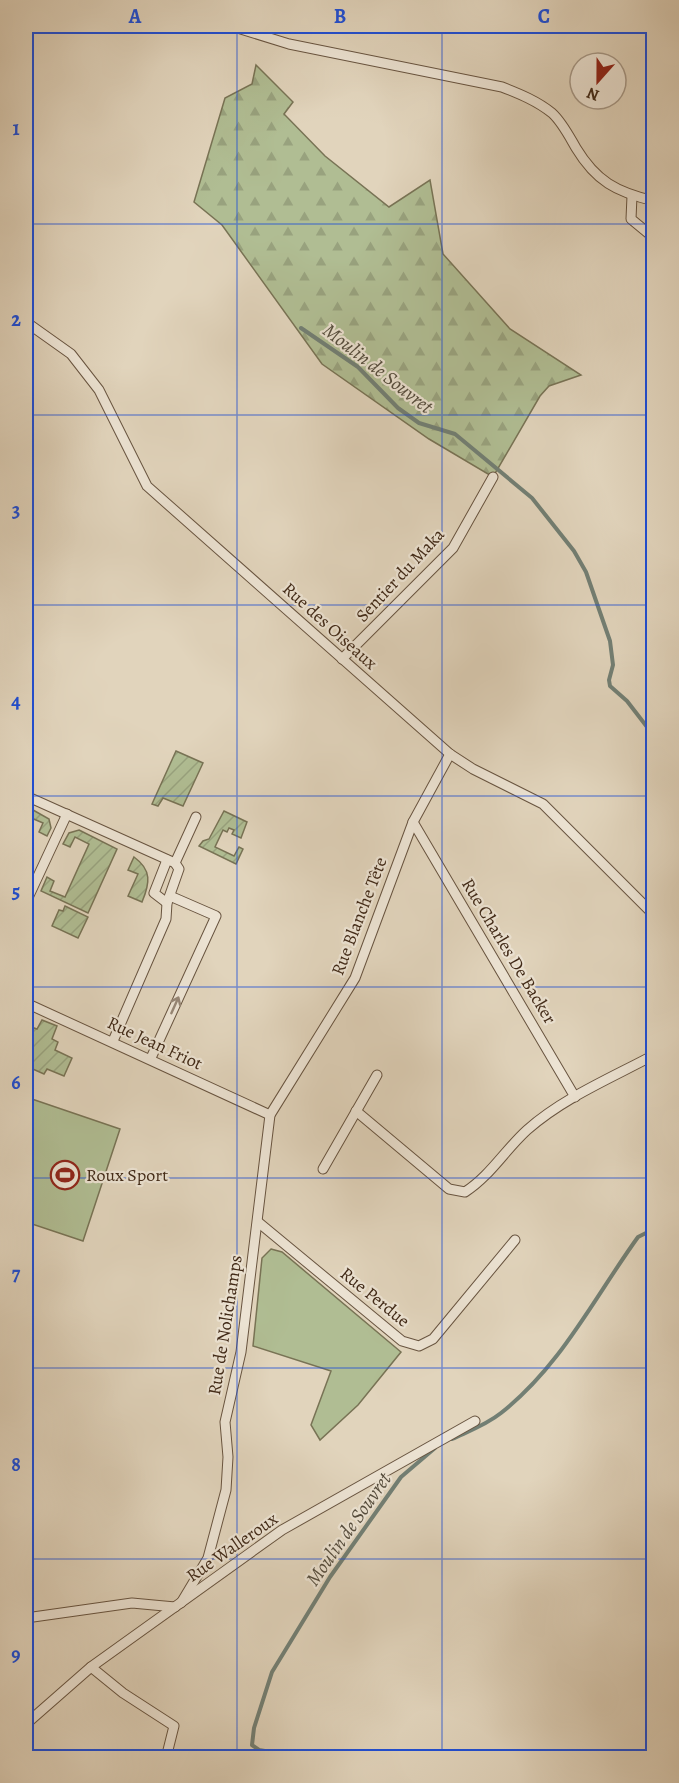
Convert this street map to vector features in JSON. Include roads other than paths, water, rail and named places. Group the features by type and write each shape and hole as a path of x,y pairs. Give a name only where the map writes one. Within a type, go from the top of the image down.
{"street":[{"path":"231,26 289,44 502,87 527,96 552,114 582,159 603,183 632,196 654,201"},
{"path":"632,196 631,219 654,238"},
{"name":"Rue des Oiseaux","path":"26,322 71,354 99,390 147,486 450,754 473,769 543,804 654,915"},
{"name":"Sentier du Maka","path":"342,659 453,548 493,477"},
{"name":"Rue Blanche Tête","path":"270,1115 355,978 413,822 450,754"},
{"path":"26,796 174,864"},
{"path":"26,902 67,814"},
{"path":"151,1058 216,916 154,893 174,864 196,817"},
{"name":"Rue Charles De Backer","path":"413,822 576,1097"},
{"path":"113,1041 166,919 174,864"},
{"name":"Rue Jean Friot","path":"26,1003 151,1058 270,1115"},
{"path":"356,1111 449,1189 465,1192 477,1184 526,1130 576,1097 654,1055"},
{"path":"323,1169 377,1076"},
{"name":"Rue de Nolichamps","path":"178,1605 208,1558 226,1490 228,1456 225,1422 242,1352 270,1115"},
{"name":"Rue Perdue","path":"258,1222 402,1341 419,1346 433,1339 515,1240"},
{"name":"Rue Walleroux","path":"26,1724 91,1667 282,1530 475,1421"},
{"path":"26,1618 132,1603 178,1605"},
{"path":"91,1667 123,1694 174,1726 166,1758"}],"waterway":[{"name":"Moulin de Souvret","path":"301,328 358,367 398,408 419,423 455,434 532,498 574,551 586,572 610,641 613,665 609,680 610,686 627,701 654,736"},
{"name":"Moulin de Souvret","path":"452,1439 477,1428 501,1413 542,1374 576,1330 638,1237 654,1229"},
{"name":"Moulin de Souvret","path":"305,1758 259,1750 252,1745 254,1728 272,1672 330,1577 401,1477 435,1448"}],"place":[{"name":"Roux Sport","path":"65,1175"}]}
